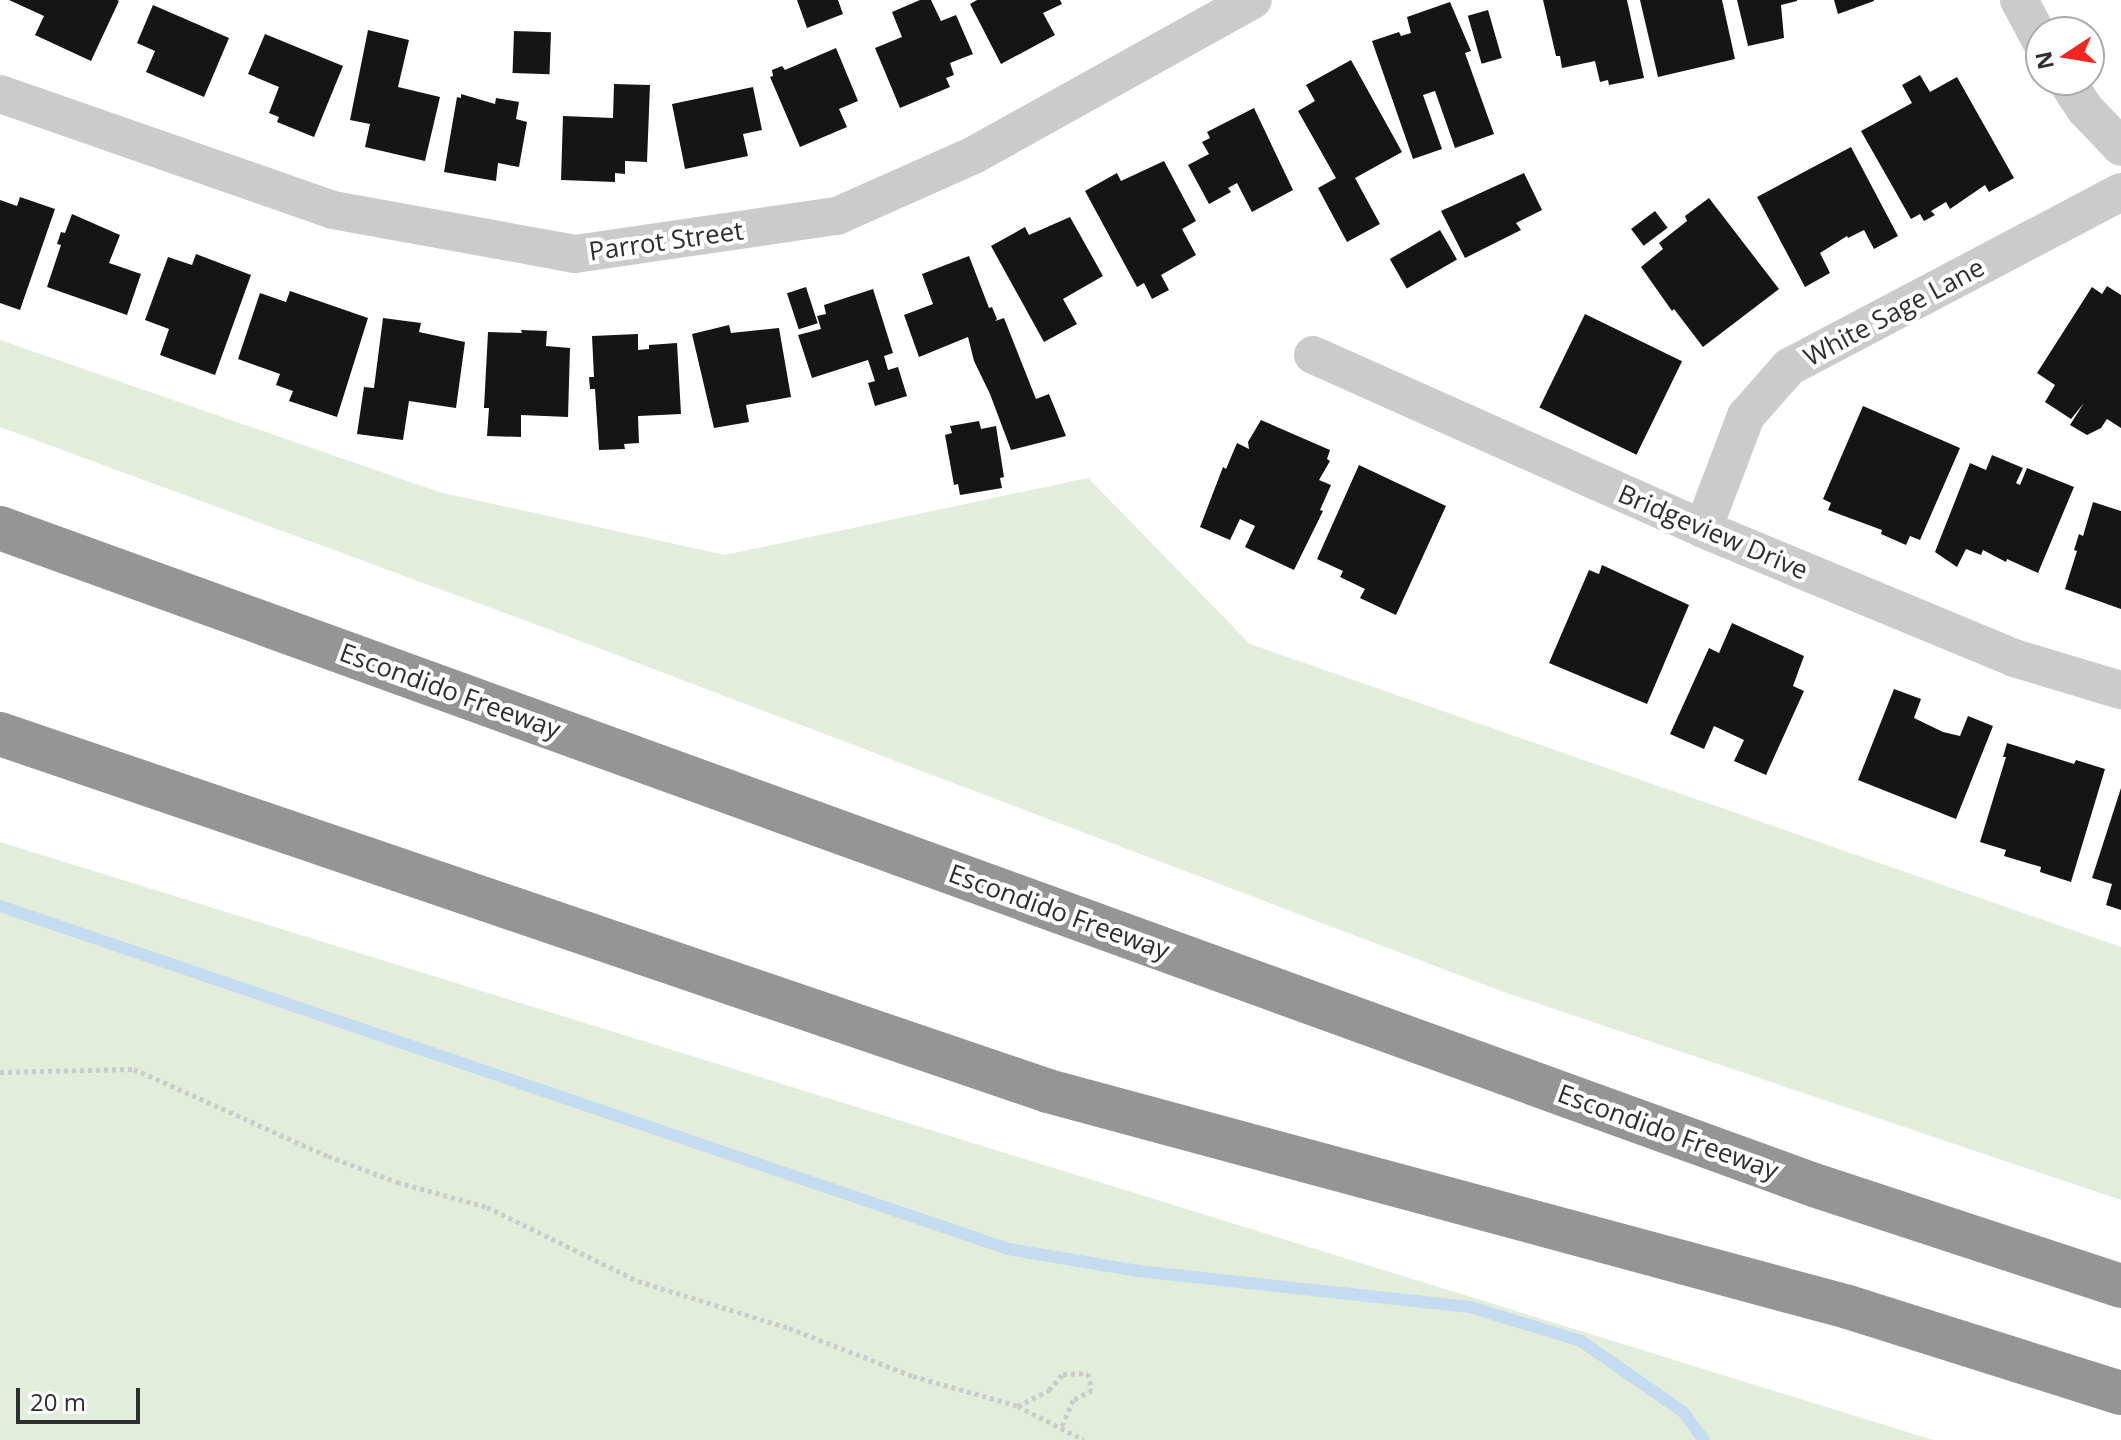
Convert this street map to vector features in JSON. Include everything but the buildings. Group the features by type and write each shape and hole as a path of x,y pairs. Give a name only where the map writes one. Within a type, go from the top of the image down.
{"highway":[{"name":"Escondido Freeway","path":"0,528 1814,1185 2121,1286"},
{"path":"0,734 1048,1091 1848,1307 2121,1393"}],"street":[{"name":"Parrot Street","path":"0,94 333,210 575,254 837,216 974,155 1253,0"},
{"path":"2076,96 2121,147"},
{"name":"White Sage Lane","path":"1703,529 1746,416 1789,367 2121,192"},
{"name":"Bridgeview Drive","path":"1313,355 1703,529 2014,658 2121,690"}],"path":[{"path":"0,1072 134,1069 328,1156 397,1182 487,1207 638,1281 789,1328 913,1376 1018,1406 1084,1440"},
{"path":"1018,1406 1049,1390 1063,1374 1088,1373 1092,1390 1073,1400 1061,1428"}],"green space":[{"path":"0,340 439,492 725,555 1088,478 1250,644 2121,947 2121,1200 1501,991 551,630 0,427"},
{"path":"0,842 1933,1440 0,1440"}],"waterway":[{"path":"0,906 1008,1249 1138,1271 1470,1307 1581,1341 1683,1412 1704,1440"}]}
